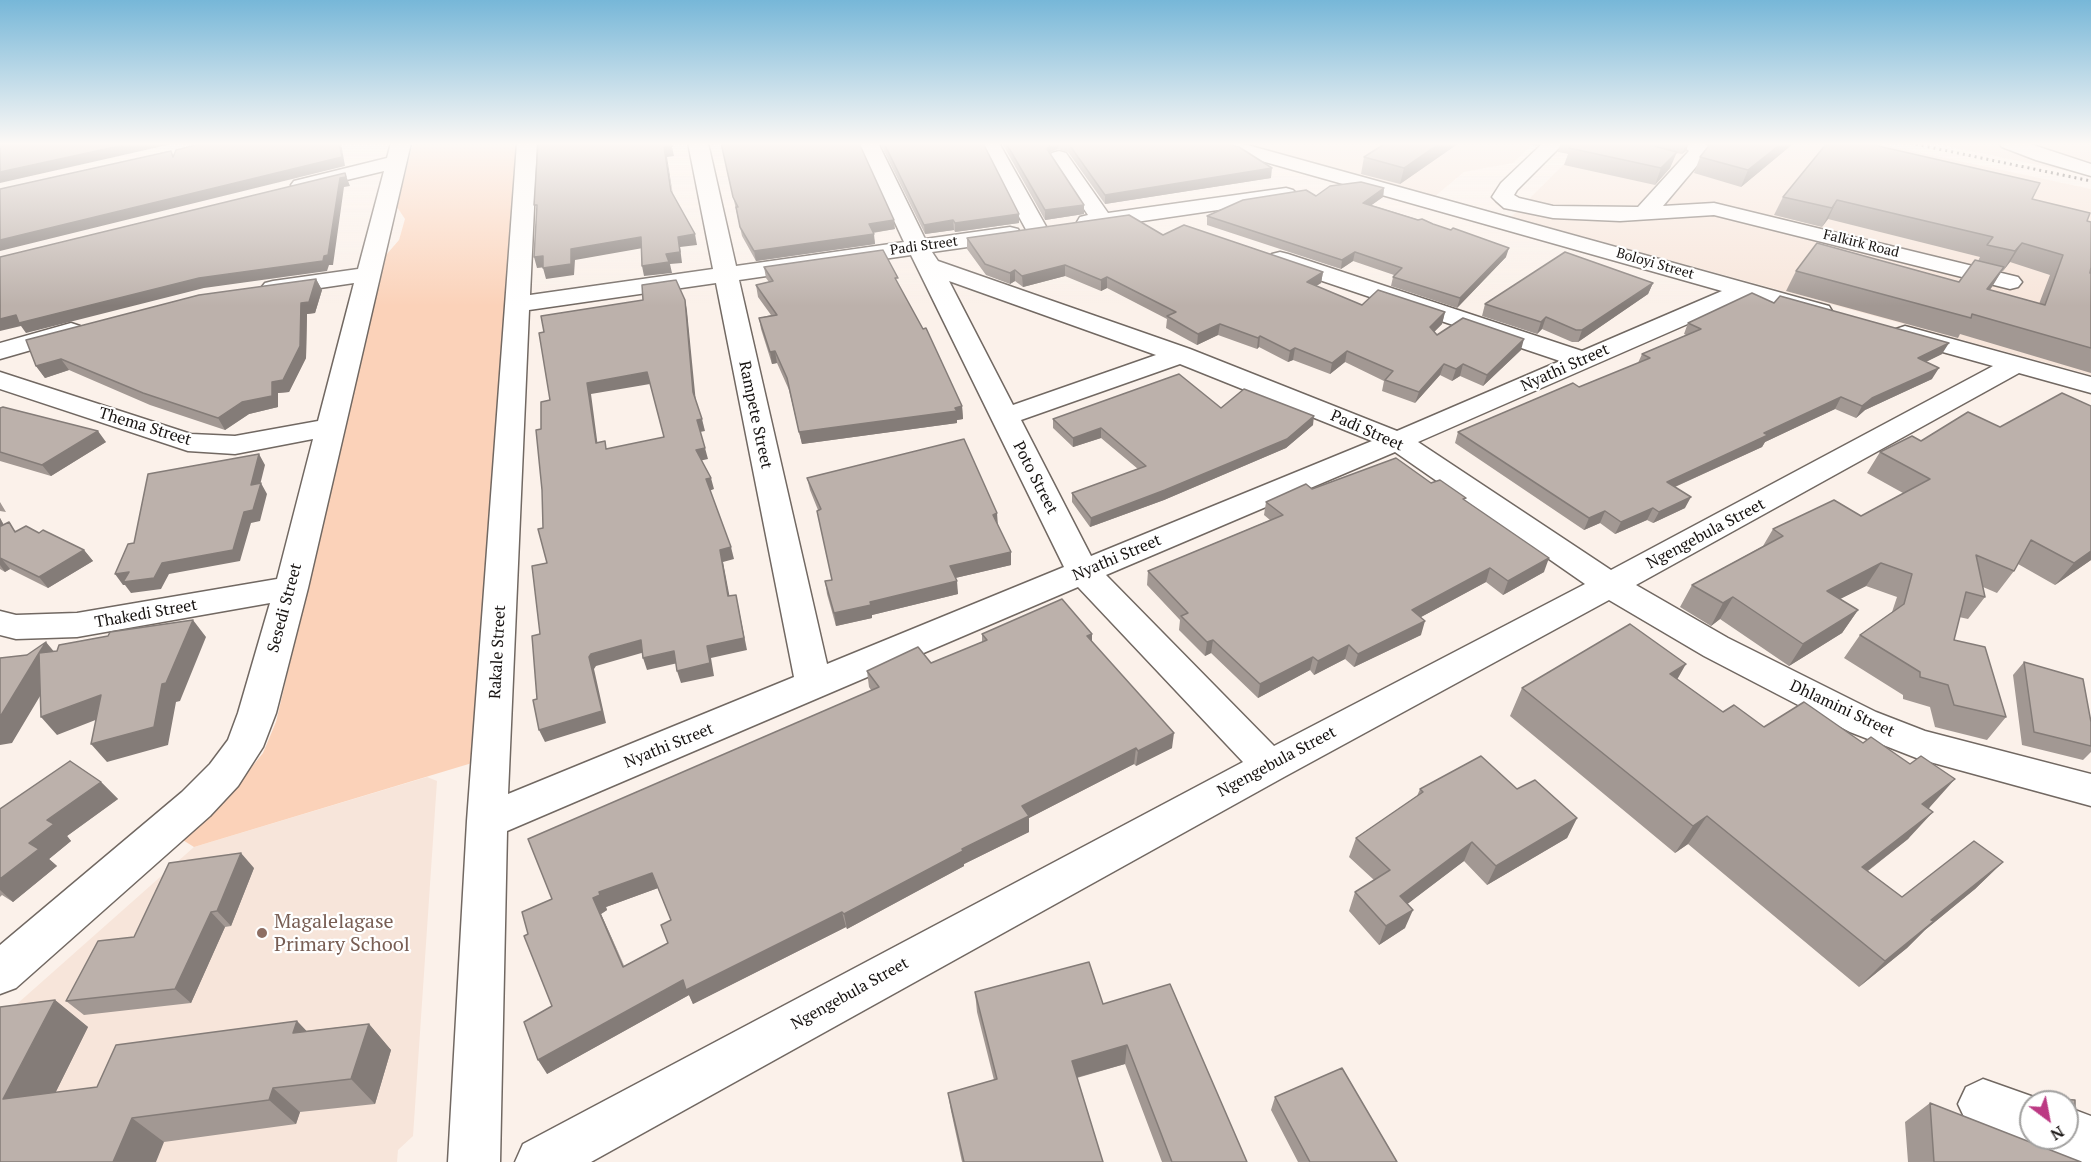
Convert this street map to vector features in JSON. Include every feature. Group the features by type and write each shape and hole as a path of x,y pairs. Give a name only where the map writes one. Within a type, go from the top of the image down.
{"street":[{"name":"Sesedi Street","path":"0,973 196,804 224,775 244,747 254,721 291,588 329,428 370,274 384,197"},
{"name":"Rakale Street","path":"474,1162 487,821 524,197"},
{"name":"Rampete Street","path":"709,197 814,686"},
{"name":"Poto Street","path":"895,197 1083,572 1270,766"},
{"path":"1032,197 1055,227"},
{"path":"1086,197 1102,220"},
{"name":"Padi Street","path":"519,304 725,275 924,256 1055,227 1265,197"},
{"name":"Boloyi Street","path":"1416,197 1846,318"},
{"name":"Falkirk Road","path":"1503,197 1512,203 1553,212 1620,215 1714,209 1738,213 2010,282"},
{"path":"1645,213 1659,197"},
{"path":"1147,214 1191,229"},
{"path":"1258,251 1583,360"},
{"name":"Padi Street","path":"924,256 1397,441 1610,585"},
{"path":"255,290 370,274"},
{"name":"Nyathi Street","path":"487,821 1397,441 1745,290"},
{"path":"0,351 96,324"},
{"path":"1880,327 2091,386"},
{"path":"1004,417 1181,355"},
{"name":"Ngengebula Street","path":"541,1162 2015,365"},
{"name":"Thema Street","path":"0,380 188,442 235,445 329,428"},
{"name":"Dhlamini Street","path":"1610,585 1716,646 1863,722 1919,744 2091,790"},
{"name":"Thakedi Street","path":"0,623 16,627 77,625 291,588"},
{"path":"1983,1104 2019,1116"}],"shaded area":[{"path":"399,197 512,197 472,763 194,847 178,837 234,789 263,753 276,722 386,255 399,240 405,219 397,207"},
{"path":"1531,197 2091,197 2091,375 1511,217"},
{"name":"Magalelagase Primary School","path":"427,777 437,781 413,1136 398,1150 397,1162 0,1162 0,1019 194,847"}],"building":[{"path":"0,197 176,197 0,240"},
{"path":"245,197 337,197 328,255 324,256 323,261 199,278 19,323 16,315 0,319 0,257"},
{"path":"535,197 674,197 695,234 678,237 680,252 666,254 669,262 642,266 641,237 571,249 571,264 543,268 543,256 534,257 537,205 534,205"},
{"path":"733,197 884,197 894,220 869,224 874,234 754,251 740,227 736,207 738,207"},
{"path":"910,197 1010,197 1019,214 955,223 953,220 924,225"},
{"path":"1038,197 1079,197 1084,205 1045,210"},
{"path":"1260,197 1371,197 1363,203 1418,220 1422,219 1451,230 1453,228 1509,248 1460,298 1393,277 1402,268 1355,252 1342,260 1207,216 1243,200"},
{"path":"1784,197 2033,197 2032,199 2090,213 2087,221 2091,222 2091,348 1972,314 1971,318 1796,271 1817,243 1959,282 1975,260 2004,267 1987,289 2045,305 2063,255 2022,243 2015,251 1987,245 1993,237 1837,200 1832,208"},
{"path":"1129,215 1163,235 1184,225 1323,272 1307,282 1362,305 1378,290 1445,312 1430,327 1437,335 1463,318 1524,339 1487,375 1463,364 1456,369 1444,364 1419,392 1385,380 1393,371 1347,351 1332,363 1295,348 1290,351 1260,336 1258,338 1220,324 1198,334 1167,316 1176,312 1107,277 1101,280 1065,265 1022,276 1015,270 1010,273 985,264 967,238"},
{"path":"883,250 898,278 895,278 923,329 926,328 962,406 955,408 957,411 799,432 787,378 775,351 770,352 759,318 777,315 756,285 773,281 764,267"},
{"path":"1565,252 1653,283 1582,330 1576,330 1546,317 1541,322 1485,304"},
{"path":"316,279 309,302 301,303 300,346 283,380 272,382 272,396 242,402 218,418 143,393 61,359 36,366 26,340 199,295"},
{"path":"676,280 685,300 693,392 702,419 697,420 705,448 696,450 711,478 706,479 731,547 720,550 728,596 736,595 744,638 707,646 710,663 677,671 674,651 643,658 641,640 591,654 589,657 602,711 539,730 533,700 537,699 532,636 540,634 532,566 547,563 538,529 543,528 536,430 541,429 541,402 550,400 539,333 544,332 541,316 643,300 642,285","holes":["647,372 664,437 606,449 605,441 596,443 587,383"]},
{"path":"1752,293 1774,303 1780,296 1949,343 1918,358 1939,368 1872,398 1862,406 1841,397 1764,433 1768,435 1667,482 1691,497 1659,512 1653,508 1621,522 1605,511 1589,518 1458,432 1573,383 1579,387 1650,358 1642,354 1701,329 1688,323"},
{"path":"1179,374 1221,408 1244,389 1314,416 1287,439 1091,518 1072,493 1146,466 1101,428 1073,438 1053,419"},
{"path":"2062,393 2091,406 2091,551 2074,563 2031,540 2014,571 1976,555 1985,597 1966,592 1954,640 1985,647 2006,717 1954,705 1948,685 1920,677 1920,672 1860,635 1904,604 1912,574 1881,563 1827,591 1858,610 1803,644 1733,597 1723,603 1692,585 1783,536 1773,529 1834,500 1861,516 1930,479 1880,452 1912,436 1921,441 1968,412 2000,427"},
{"path":"0,408 98,431 42,465 0,452"},
{"path":"964,439 997,513 993,515 1011,552 950,566 957,581 834,613 825,581 832,580 817,511 821,509 807,478"},
{"path":"259,454 251,485 261,483 253,510 244,512 233,550 162,563 154,578 123,582 129,572 115,574 128,544 134,543 148,474"},
{"path":"1396,458 1431,483 1440,480 1466,498 1463,499 1549,558 1508,581 1490,568 1412,610 1425,621 1358,654 1349,645 1318,661 1313,657 1260,684 1213,640 1207,642 1181,616 1188,613 1148,571 1283,515 1266,502 1306,484 1312,489"},
{"path":"9,522 15,532 26,526 39,533 43,530 84,550 39,577 0,558 0,523 1,526"},
{"path":"1062,599 1092,634 1087,636 1174,733 1138,751 1136,748 1022,806 1029,816 962,849 963,851 844,914 842,912 686,990 683,980 538,1060 524,1022 552,1006 524,936 528,934 522,912 552,899 528,839 879,687 867,671 918,647 931,663 987,640 982,634","holes":["652,873 671,920 661,925 668,943 623,967 593,898 600,895 599,892"]},
{"path":"193,620 166,683 162,684 154,727 91,744 101,695 41,717 39,653 57,651 59,645 108,636 110,632"},
{"path":"1630,624 1686,664 1670,674 1723,712 1734,705 1764,727 1804,702 1863,743 1871,737 1910,764 1921,756 1955,779 1922,804 1933,812 1862,867 1902,897 1974,841 2003,862 1931,920 1934,921 1885,961 1707,816 1693,826 1522,688"},
{"path":"46,642 0,717 0,658 27,655"},
{"path":"2024,662 2083,679 2091,722 2091,746 2034,732"},
{"path":"1481,756 1517,789 1535,780 1577,818 1496,866 1472,842 1400,896 1413,910 1386,926 1355,892 1390,870 1356,838 1423,792 1420,789"},
{"path":"70,761 101,782 47,820 54,824 29,843 39,849 0,879 0,809"},
{"path":"241,853 217,911 211,912 175,989 66,1001 98,941 134,937 169,863"},
{"path":"1089,962 1103,1004 1170,984 1247,1162 1172,1162 1127,1045 1072,1061 1103,1162 964,1162 948,1093 997,1079 975,992"},
{"path":"55,1000 3,1099 97,1087 116,1045 297,1021 293,1033 369,1024 351,1079 273,1088 269,1100 132,1118 113,1162 0,1162 0,1007"},
{"path":"1342,1068 1397,1162 1310,1162 1275,1097"},
{"path":"1930,1103 2019,1138 2019,1150 2050,1150 2081,1162 1934,1162"}],"place":[{"name":"Magalelagase Primary School","path":"262,933"}]}
